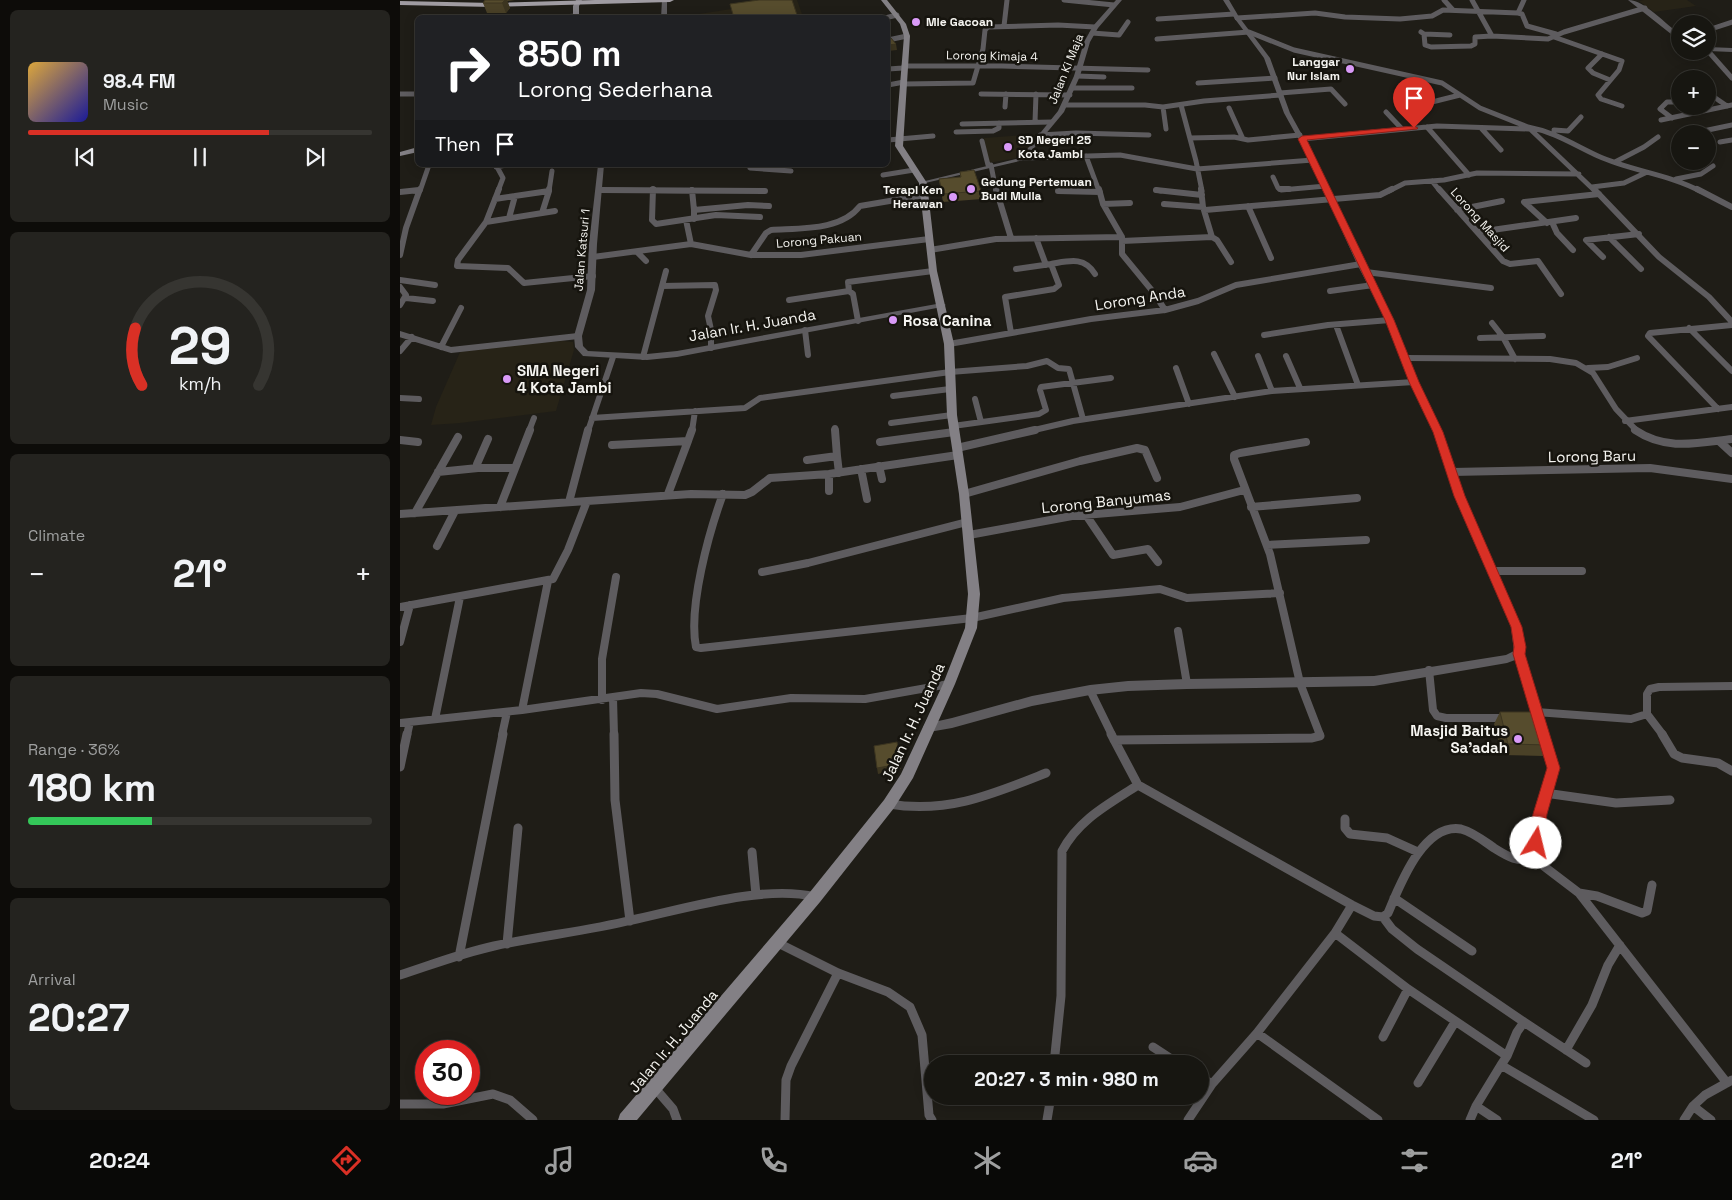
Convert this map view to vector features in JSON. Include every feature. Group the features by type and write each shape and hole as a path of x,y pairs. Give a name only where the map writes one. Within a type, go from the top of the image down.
{"main road":[{"path":"433,0 474,3 543,0 578,2 589,0"},
{"path":"400,3 667,0"},
{"path":"884,0 891,16 907,36"},
{"path":"576,15 578,2"},
{"name":"Jalan Ir. H. Juanda","path":"626,1120 815,897 889,804 906,778 949,684 971,628 974,594 964,494 953,424 949,344 942,305 933,271 924,189 914,170 893,140 904,83 907,36"},
{"path":"400,154 415,150"}],"street":[{"path":"664,15 667,0"},
{"path":"1004,26 1007,0"},
{"path":"1064,0 1116,2"},
{"path":"1226,0 1235,16 1267,58 1287,113 1326,186 1363,268 1390,320 1414,382 1438,432 1460,496 1516,627 1520,647 1519,654 1534,716 1553,768 1533,858"},
{"path":"1444,0 1453,10"},
{"path":"1472,0 1492,36"},
{"path":"1518,13 1524,0"},
{"path":"1631,0 1645,8 1671,31"},
{"name":"Jalan Ki Maja","path":"1024,158 1065,105 1093,30 1116,2"},
{"path":"1450,35 1423,33 1425,45 1427,46 1474,45 1476,37 1492,36 1543,40 1645,8"},
{"path":"1158,19 1315,13 1345,17 1400,19 1432,16 1443,10 1518,13 1522,14 1527,26 1619,59 1623,63 1601,90 1599,98 1622,106"},
{"path":"890,85 972,83 983,49 985,30 988,27 1058,25 1119,35 1128,22"},
{"path":"1716,27 1732,22"},
{"path":"1157,39 1249,32 1294,50 1381,71 1436,81 1492,113 1569,140 1598,156 1614,162 1645,173 1674,179 1732,208"},
{"path":"890,40 907,36"},
{"path":"1462,46 1463,55"},
{"path":"1716,50 1732,50"},
{"path":"1602,54 1588,68 1593,73 1610,80"},
{"path":"1716,59 1732,78"},
{"name":"Lorong Kimaja 4","path":"890,69 978,65 1080,68 1129,73 1148,70"},
{"path":"1077,76 1104,77"},
{"path":"1198,83 1275,78"},
{"path":"981,94 1036,94 1132,88"},
{"path":"1065,105 1145,105 1163,107 1204,101 1331,89 1345,104"},
{"path":"400,94 415,94"},
{"path":"1005,107 1006,94"},
{"path":"1036,94 1036,122"},
{"path":"1412,107 1460,95"},
{"path":"1716,98 1729,106"},
{"path":"1671,102 1667,102 1660,109 1672,118"},
{"path":"1181,105 1212,237 1217,240 1231,262"},
{"path":"1716,109 1729,106"},
{"path":"1163,107 1166,129"},
{"path":"1229,108 1243,139"},
{"path":"1386,112 1402,129"},
{"path":"1661,120 1687,115"},
{"path":"1190,138 1301,137 1427,127 1532,128 1564,132 1570,129 1581,117"},
{"path":"962,124 1052,122"},
{"path":"956,132 993,131 999,128 999,123"},
{"path":"1716,128 1732,124"},
{"path":"1427,127 1469,176"},
{"path":"1481,128 1501,150"},
{"path":"1532,128 1592,186 1659,257 1709,297 1732,323"},
{"path":"1040,135 1076,133 1149,135"},
{"path":"893,140 934,136"},
{"path":"1614,162 1644,147 1658,137"},
{"path":"1720,142 1732,140"},
{"path":"982,141 1011,238"},
{"path":"1086,156 1103,204 1122,239 1120,246 1122,254 1154,292 1165,310"},
{"path":"750,256 766,233 771,230 817,227 848,217 857,212 860,206 924,189 990,165 1024,158 1126,156 1196,169 1313,160"},
{"path":"400,255 403,236 428,167"},
{"path":"497,167 503,178 496,199 486,222 458,260 458,267 510,268 521,282 593,276"},
{"name":"Jalan Katsuri 1","path":"578,336 593,276 601,167"},
{"path":"750,167 791,172"},
{"path":"883,175 914,170"},
{"path":"1674,179 1701,174 1705,170"},
{"path":"542,213 549,191 552,171"},
{"path":"1164,204 1204,208 1248,206 1380,195 1405,183 1484,173 1547,176 1579,174"},
{"path":"1592,186 1624,183 1645,173"},
{"path":"1272,177 1281,190 1326,186"},
{"name":"Lorong Masjid","path":"1432,181 1506,264 1538,262 1561,294"},
{"path":"653,189 653,222 660,224 725,214 760,217"},
{"path":"400,192 419,190"},
{"path":"599,190 765,191"},
{"path":"692,190 694,218"},
{"path":"1156,190 1202,195"},
{"path":"496,199 549,191"},
{"path":"1058,191 1100,192"},
{"path":"1573,250 1549,223 1524,202 1599,194"},
{"path":"509,218 515,196"},
{"path":"1457,210 1502,201"},
{"path":"1103,204 1130,203"},
{"path":"694,210 748,205 769,206"},
{"path":"1248,206 1271,258"},
{"path":"486,222 555,211"},
{"path":"1478,232 1576,218"},
{"path":"686,220 691,244"},
{"path":"1603,258 1586,240 1639,234"},
{"name":"Lorong Pakuan","path":"593,257 691,244 750,256 805,255 1011,238 1122,239 1212,237"},
{"path":"1011,333 1005,297 1057,288 1058,285 1036,238"},
{"path":"1609,238 1641,269"},
{"path":"637,252 646,261"},
{"path":"1016,269 1074,261 1090,265 1095,274"},
{"name":"Lorong Anda","path":"949,344 1091,319 1165,310 1198,301 1236,285 1363,268 1491,288"},
{"path":"643,357 666,271"},
{"path":"858,321 853,294 849,291 848,282 854,279 933,271"},
{"path":"400,280 435,285"},
{"path":"662,286 715,285 716,290 708,316 711,330 711,348"},
{"path":"1330,291 1373,285"},
{"path":"400,287 406,298"},
{"path":"789,300 849,291"},
{"path":"406,298 433,300"},
{"path":"400,305 406,298"},
{"name":"Jalan Ir. H. Juanda","path":"578,336 579,347 586,354 613,357 643,357 711,348 942,305"},
{"path":"440,347 461,308"},
{"path":"1264,335 1390,320"},
{"path":"1492,323 1503,337 1515,359"},
{"path":"1718,409 1648,336 1655,332 1732,323"},
{"path":"1336,325 1358,385"},
{"path":"1689,328 1732,371"},
{"path":"805,330 808,355"},
{"path":"400,334 412,336 440,347 460,349 578,336"},
{"path":"400,351 412,336"},
{"path":"1480,338 1543,336"},
{"path":"1214,354 1235,397"},
{"path":"1258,356 1272,391"},
{"path":"1286,356 1300,388"},
{"path":"569,502 583,445 613,357"},
{"path":"1405,358 1565,360 1588,368 1604,385 1610,400 1625,421 1642,435 1668,444 1732,439"},
{"path":"1588,368 1608,367 1637,358"},
{"path":"592,418 745,408 760,398 950,372 1027,366 1047,361 1058,368 1070,369 1083,419"},
{"path":"1176,368 1189,404"},
{"path":"891,423 953,424 1042,413 1046,410 1046,406 1040,388 1111,378"},
{"path":"400,514 668,494 748,494 763,481 770,478 839,473 958,452 1083,419 1272,391 1414,382"},
{"path":"893,396 950,389"},
{"path":"400,398 419,399"},
{"path":"975,399 981,422"},
{"path":"1625,421 1732,407"},
{"path":"668,494 691,437 695,411"},
{"path":"500,507 534,418"},
{"path":"880,442 953,424"},
{"path":"835,428 839,473"},
{"path":"415,514 458,436"},
{"path":"478,468 477,464 488,439"},
{"path":"400,440 418,442"},
{"path":"612,445 688,441"},
{"path":"1719,441 1732,453"},
{"path":"1114,740 1312,738 1320,736 1300,682 1267,545 1244,490 1234,459 1234,455 1240,453 1306,442"},
{"path":"964,494 1080,461 1137,448 1145,450 1157,478"},
{"path":"807,460 837,456"},
{"path":"879,466 882,479"},
{"path":"438,472 478,468 515,468"},
{"path":"862,469 867,499"},
{"name":"Lorong Baru","path":"1452,472 1660,469 1732,479"},
{"path":"829,474 829,491"},
{"name":"Lorong Banyumas","path":"969,535 1054,519 1180,507 1244,490"},
{"path":"723,494 711,528 700,583 694,632 696,647 707,648 972,618 1063,598 1160,589 1187,598 1280,593"},
{"path":"1251,507 1357,498"},
{"path":"400,607 548,582 557,576 587,501"},
{"path":"437,546 455,511"},
{"path":"1086,515 1113,555 1148,549 1158,562"},
{"path":"762,572 808,563 967,522"},
{"path":"1267,545 1366,540"},
{"path":"1493,571 1582,571"},
{"path":"602,700 602,659 616,577"},
{"path":"522,710 548,582"},
{"path":"435,719 460,597"},
{"path":"400,642 410,605"},
{"path":"1178,631 1187,684"},
{"path":"929,727 952,723 1032,701 1090,690 1128,686 1187,684 1374,681 1429,670 1508,659 1519,654"},
{"path":"1429,670 1433,710 1437,716 1446,718 1510,718"},
{"path":"400,723 507,712 650,693 717,709 790,698 865,699 949,684"},
{"path":"1732,686 1659,687 1650,689 1647,694 1647,714 1674,754 1682,758 1718,763 1732,771"},
{"path":"1090,690 1138,785 1374,916 1382,917 1388,913 1418,852 1436,834 1444,830 1456,828 1475,835 1509,858 1522,861 1533,858"},
{"path":"613,698 616,800 630,921"},
{"path":"459,957 507,712"},
{"path":"1534,716 1631,719 1647,714"},
{"path":"400,767 410,722"},
{"path":"889,804 923,808 952,805 988,795 1046,773"},
{"path":"1055,1055 1061,996 1062,851 1068,837 1087,818 1138,785"},
{"path":"1546,794 1616,802 1670,800"},
{"path":"1344,819 1345,828 1350,834 1387,838 1418,852"},
{"path":"507,944 518,828"},
{"path":"752,852 756,895"},
{"path":"1533,858 1579,894 1730,1081 1705,1095 1693,1106 1684,1120"},
{"path":"1579,894 1597,896 1642,912 1647,911 1649,907 1652,885"},
{"path":"400,976 478,950 630,921 721,900 756,895 800,893 815,897"},
{"path":"1394,898 1472,951"},
{"path":"1191,1119 1212,1084 1257,1033 1335,933 1352,905"},
{"path":"1382,917 1392,929 1417,949 1586,1063"},
{"path":"1335,933 1455,1022 1504,1061 1594,1120"},
{"path":"776,942 838,973 888,992 910,1007 922,1035 929,1114 932,1120"},
{"path":"1566,1050 1592,1005 1608,966 1620,945"},
{"path":"785,1120 786,1080 791,1066 838,973"},
{"path":"1383,1037 1408,989"},
{"path":"1418,1083 1455,1022"},
{"path":"1470,1120 1476,1106 1504,1061 1517,1032 1524,1022"},
{"path":"1257,1033 1378,1120"},
{"path":"1152,1047 1165,1055"},
{"path":"654,1087 673,1109 677,1120"},
{"path":"400,1104 443,1104 500,1094 506,1096 533,1120"},
{"path":"1476,1106 1497,1120"},
{"path":"1693,1106 1712,1120"}],"shaded area":[{"path":"750,0 797,0 802,15 692,15 751,6"},
{"path":"1687,0 1696,6 1654,12 1639,1"},
{"name":"SD Negeri 25 Kota Jambi","path":"1039,134 1022,157 989,163 984,138"},
{"name":"SMA Negeri 4 Kota Jambi","path":"562,341 573,342 574,350 556,411 431,425 436,407 461,350"}],"building":[{"path":"485,0 505,0 502,3 483,3"},
{"path":"759,0 792,0 797,15 733,15 730,4"},
{"path":"890,38 891,38 896,44 890,45"},
{"path":"974,170 981,191 943,194 939,179 961,177 960,172"},
{"path":"1500,712 1540,712 1549,745 1508,744"},
{"path":"897,742 900,764 877,768 874,746"}],"place":[{"name":"Mie Gacoan","path":"916,22"},
{"name":"Langgar Nur Islam","path":"1350,69"},
{"name":"SD Negeri 25 Kota Jambi","path":"1008,147"},
{"name":"Gedung Pertemuan Budi Mulia","path":"971,189"},
{"name":"Terapi Ken Herawan","path":"953,197"},
{"name":"Rosa Canina","path":"893,320"},
{"name":"SMA Negeri 4 Kota Jambi","path":"507,379"},
{"name":"Masjid Baitus Sa'adah","path":"1518,739"}],"route":[{"path":"1414,128 1302,139 1332,199 1361,264 1390,320 1414,382 1438,432 1460,496 1516,627 1520,647 1519,654 1553,768 1540,814 1536,843"}]}
